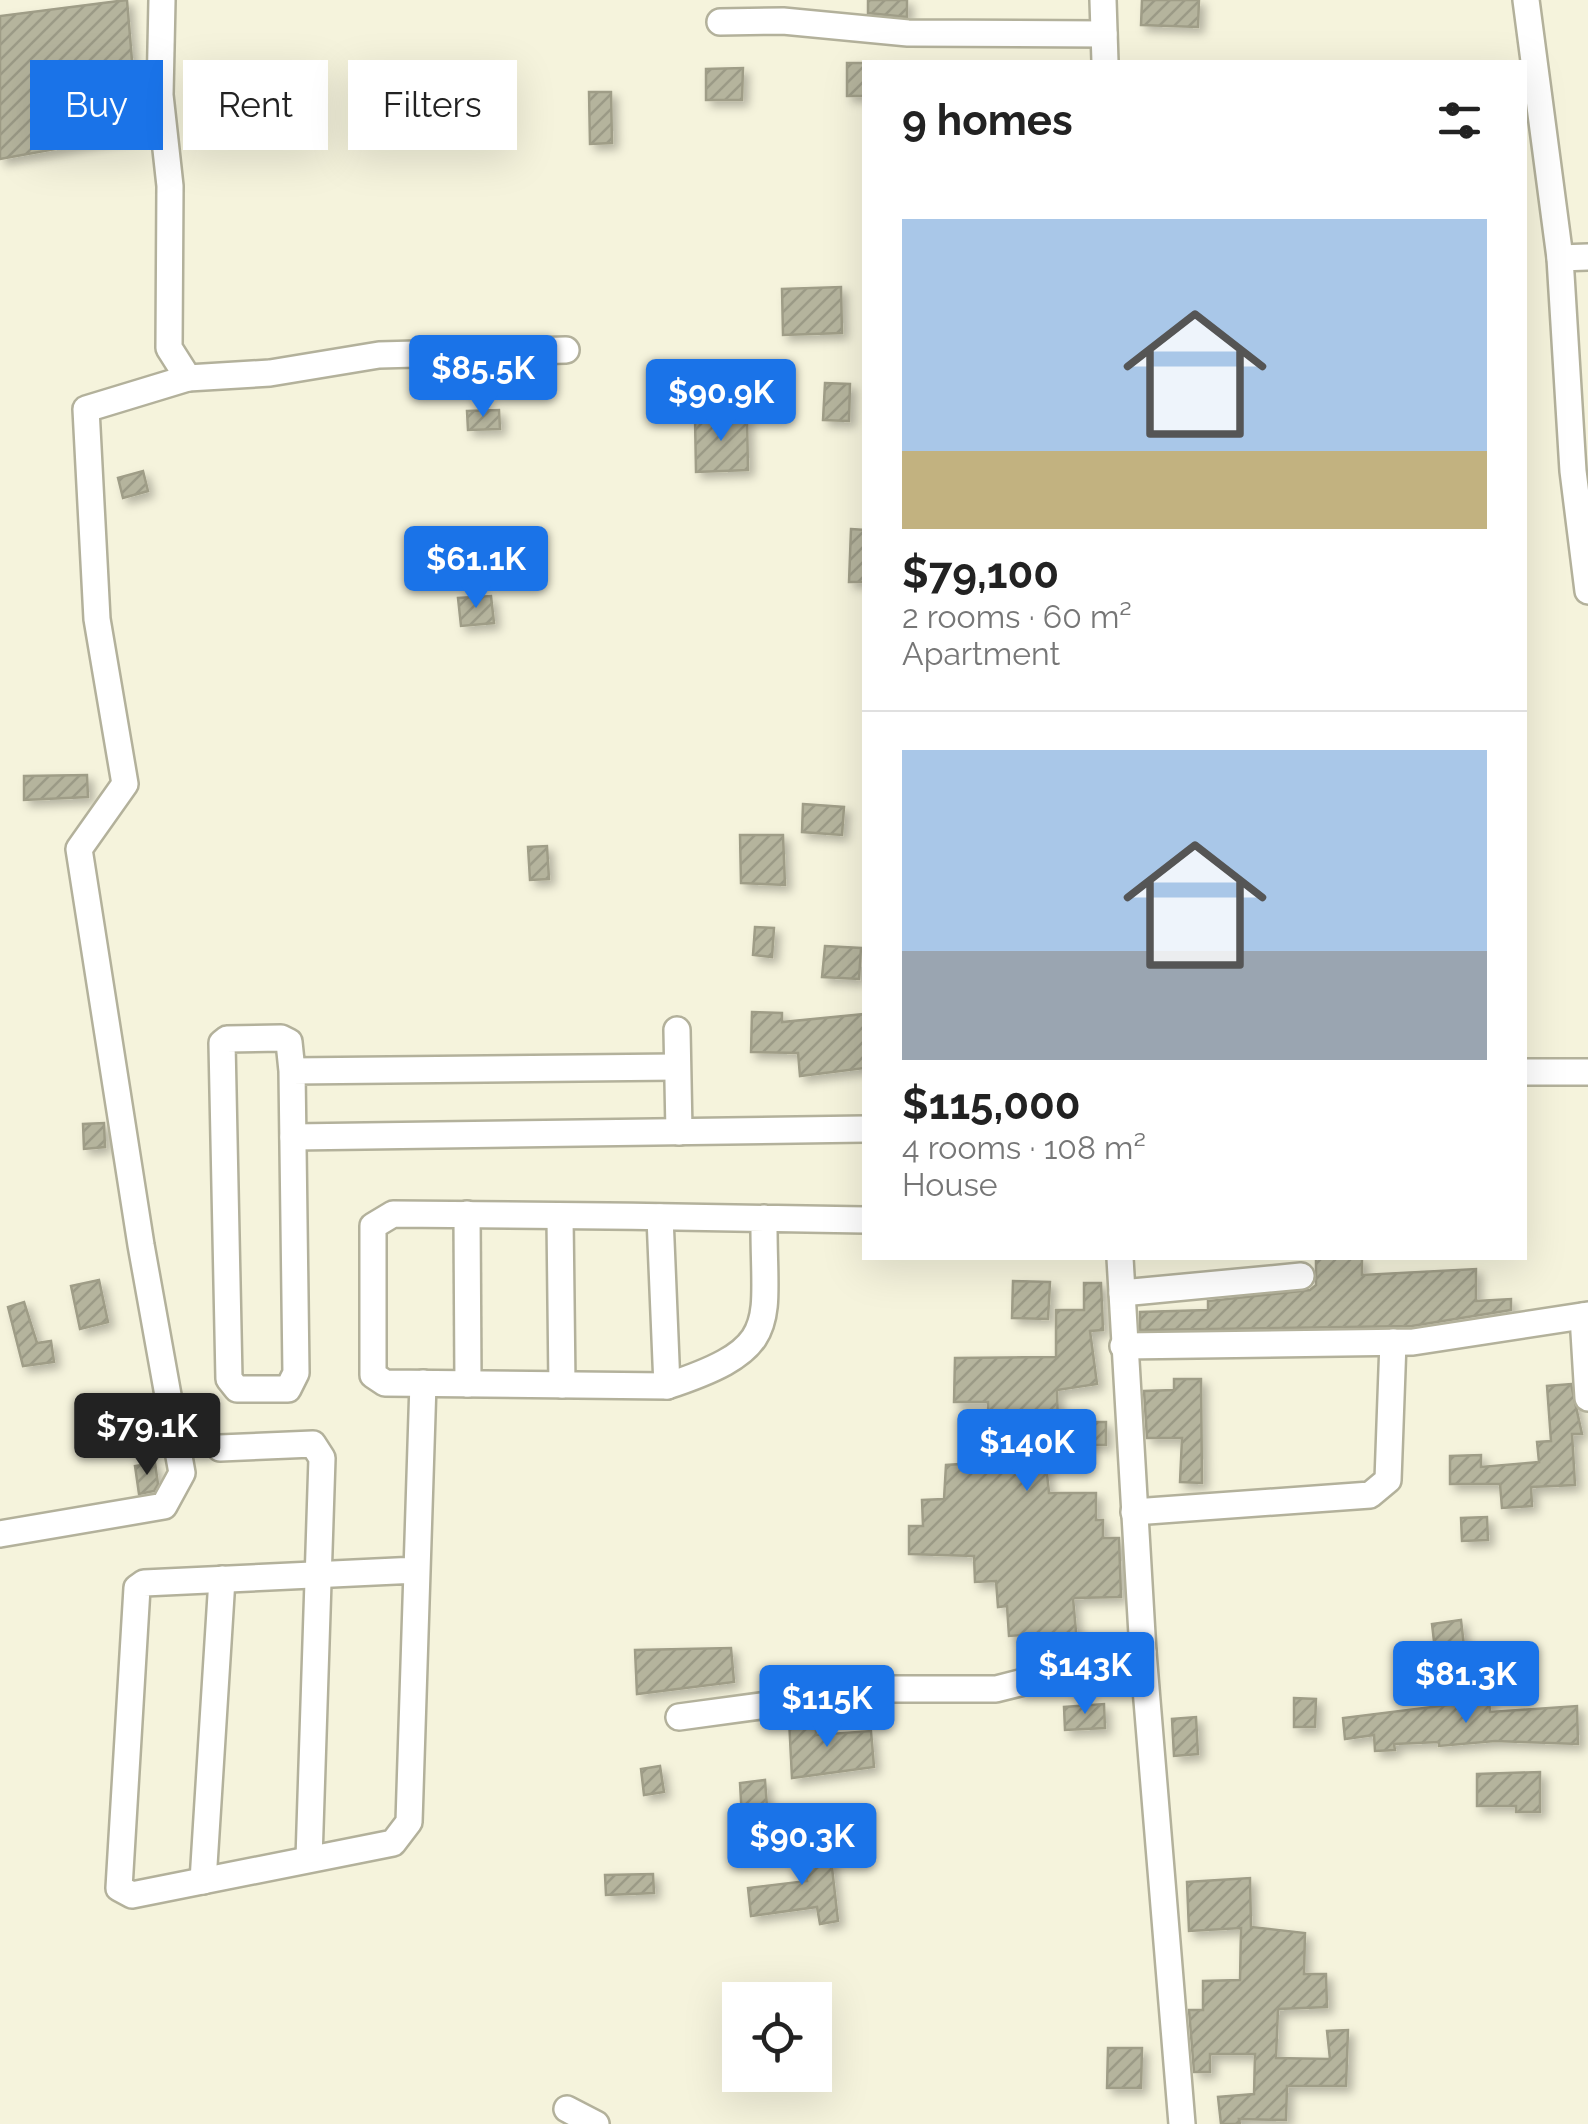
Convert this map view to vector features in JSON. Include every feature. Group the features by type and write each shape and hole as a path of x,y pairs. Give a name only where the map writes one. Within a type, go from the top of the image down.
{"street":[{"path":"162,0 160,95 170,186 169,348 188,378"},
{"path":"1104,0 1105,60"},
{"path":"1526,0 1560,258 1588,590"},
{"path":"720,22 783,21 908,33 1104,34"},
{"path":"1560,258 1588,257"},
{"path":"0,1534 164,1506 182,1473 141,1245 79,849 125,784 97,618 86,409 188,378 270,373 379,354 566,350"},
{"path":"676,1030 679,1132"},
{"path":"282,1038 289,1042 293,1137 294,1383 288,1388 238,1389 229,1379 222,1043 227,1039 282,1038"},
{"path":"292,1070 678,1067"},
{"path":"1527,1072 1588,1072"},
{"path":"293,1137 862,1129"},
{"path":"764,1218 764,1327 751,1344 708,1372 667,1386 385,1383 373,1375 373,1226 393,1214 468,1214 560,1217 764,1218 862,1220"},
{"path":"468,1214 468,1384"},
{"path":"560,1217 562,1385"},
{"path":"660,1217 667,1386"},
{"path":"1120,1260 1143,1652 1182,2124"},
{"path":"1122,1292 1301,1276"},
{"path":"1123,1346 1392,1342 1586,1316 1588,1398"},
{"path":"1134,1512 1370,1495 1388,1480 1392,1342"},
{"path":"417,1570 144,1583 133,1596 119,1888 132,1895 392,1842 403,1835 409,1822 423,1383"},
{"path":"220,1448 313,1444 320,1448 320,1574 309,1859"},
{"path":"203,1880 222,1579"},
{"path":"679,1717 886,1689 996,1690 1143,1652"},
{"path":"567,2109 596,2124"}],"building":[{"path":"127,0 132,60 30,60 30,150 50,150 0,159 0,16"},
{"path":"868,0 907,0 907,17 868,13"},
{"path":"1142,0 1199,0 1198,27 1141,25"},
{"path":"847,63 862,63 862,96 847,96"},
{"path":"743,68 742,100 706,100 706,69"},
{"path":"589,92 611,92 612,143 590,144"},
{"path":"841,287 842,333 783,335 782,289"},
{"path":"825,383 850,384 849,421 823,420"},
{"path":"499,410 500,429 468,430 467,411"},
{"path":"747,417 748,470 696,472 695,419"},
{"path":"143,471 148,491 123,498 118,478"},
{"path":"851,529 862,530 862,582 849,582"},
{"path":"491,596 494,623 461,626 458,598"},
{"path":"87,775 88,797 24,800 24,776"},
{"path":"803,804 844,807 842,835 802,832"},
{"path":"740,835 783,835 785,885 741,883"},
{"path":"547,846 549,879 530,880 528,847"},
{"path":"755,927 774,928 772,957 753,955"},
{"path":"825,946 861,948 859,979 822,977"},
{"path":"752,1012 782,1013 782,1022 862,1014 862,1068 800,1076 798,1053 751,1052"},
{"path":"104,1123 105,1147 84,1149 83,1124"},
{"path":"1316,1260 1362,1260 1362,1275 1476,1269 1476,1301 1511,1299 1511,1310 1412,1326 1140,1330 1140,1312 1208,1310 1208,1301 1310,1290 1316,1285"},
{"path":"99,1280 108,1322 80,1329 71,1286"},
{"path":"1013,1281 1050,1282 1048,1319 1012,1318"},
{"path":"1084,1283 1101,1283 1103,1330 1090,1331 1097,1384 1057,1390 1058,1424 1049,1425 1049,1455 1045,1455 1049,1493 1096,1493 1096,1520 1103,1520 1103,1538 1119,1538 1121,1597 1073,1598 1077,1643 1045,1645 1046,1660 1024,1665 1023,1635 1009,1636 1007,1606 998,1607 996,1581 975,1582 974,1556 909,1554 909,1526 923,1526 922,1500 944,1499 946,1465 1022,1460 1021,1422 988,1423 988,1402 954,1402 955,1358 1056,1357 1056,1310 1084,1310"},
{"path":"24,1302 37,1343 51,1341 54,1362 23,1366 8,1307"},
{"path":"1174,1379 1201,1379 1202,1483 1180,1482 1182,1438 1147,1438 1144,1391 1174,1390"},
{"path":"1571,1384 1582,1434 1572,1434 1575,1485 1531,1487 1532,1506 1502,1508 1500,1484 1450,1484 1450,1456 1481,1455 1481,1467 1539,1462 1537,1442 1551,1441 1547,1386"},
{"path":"1082,1422 1106,1422 1106,1445 1082,1445"},
{"path":"155,1463 158,1484 154,1491 139,1494 135,1466"},
{"path":"1487,1517 1488,1540 1462,1541 1461,1518"},
{"path":"1461,1620 1465,1655 1436,1659 1432,1624"},
{"path":"731,1648 734,1682 637,1694 635,1650"},
{"path":"1294,1698 1316,1699 1315,1727 1294,1727"},
{"path":"1489,1700 1490,1712 1577,1706 1578,1744 1495,1741 1439,1746 1439,1742 1394,1744 1395,1750 1375,1751 1374,1735 1345,1739 1343,1718"},
{"path":"1104,1704 1105,1728 1065,1730 1064,1707"},
{"path":"816,1715 816,1735 871,1731 874,1767 792,1778 789,1719"},
{"path":"1196,1717 1198,1754 1174,1756 1172,1719"},
{"path":"660,1766 664,1792 644,1795 641,1769"},
{"path":"1540,1772 1540,1812 1516,1812 1516,1806 1477,1806 1477,1774"},
{"path":"765,1780 769,1834 743,1836 740,1783"},
{"path":"829,1841 838,1921 820,1924 817,1907 751,1916 748,1888 807,1881 801,1845"},
{"path":"653,1874 654,1893 606,1895 605,1875"},
{"path":"1250,1878 1251,1927 1305,1933 1304,1974 1326,1974 1327,2007 1278,2009 1276,2058 1330,2059 1327,2031 1348,2030 1346,2086 1287,2086 1286,2120 1239,2119 1240,2124 1221,2124 1218,2097 1254,2094 1255,2054 1210,2054 1210,2072 1194,2072 1189,2010 1203,2010 1203,1981 1240,1980 1241,1928 1189,1931 1187,1882"},
{"path":"1108,2048 1142,2048 1141,2088 1107,2088"}]}
